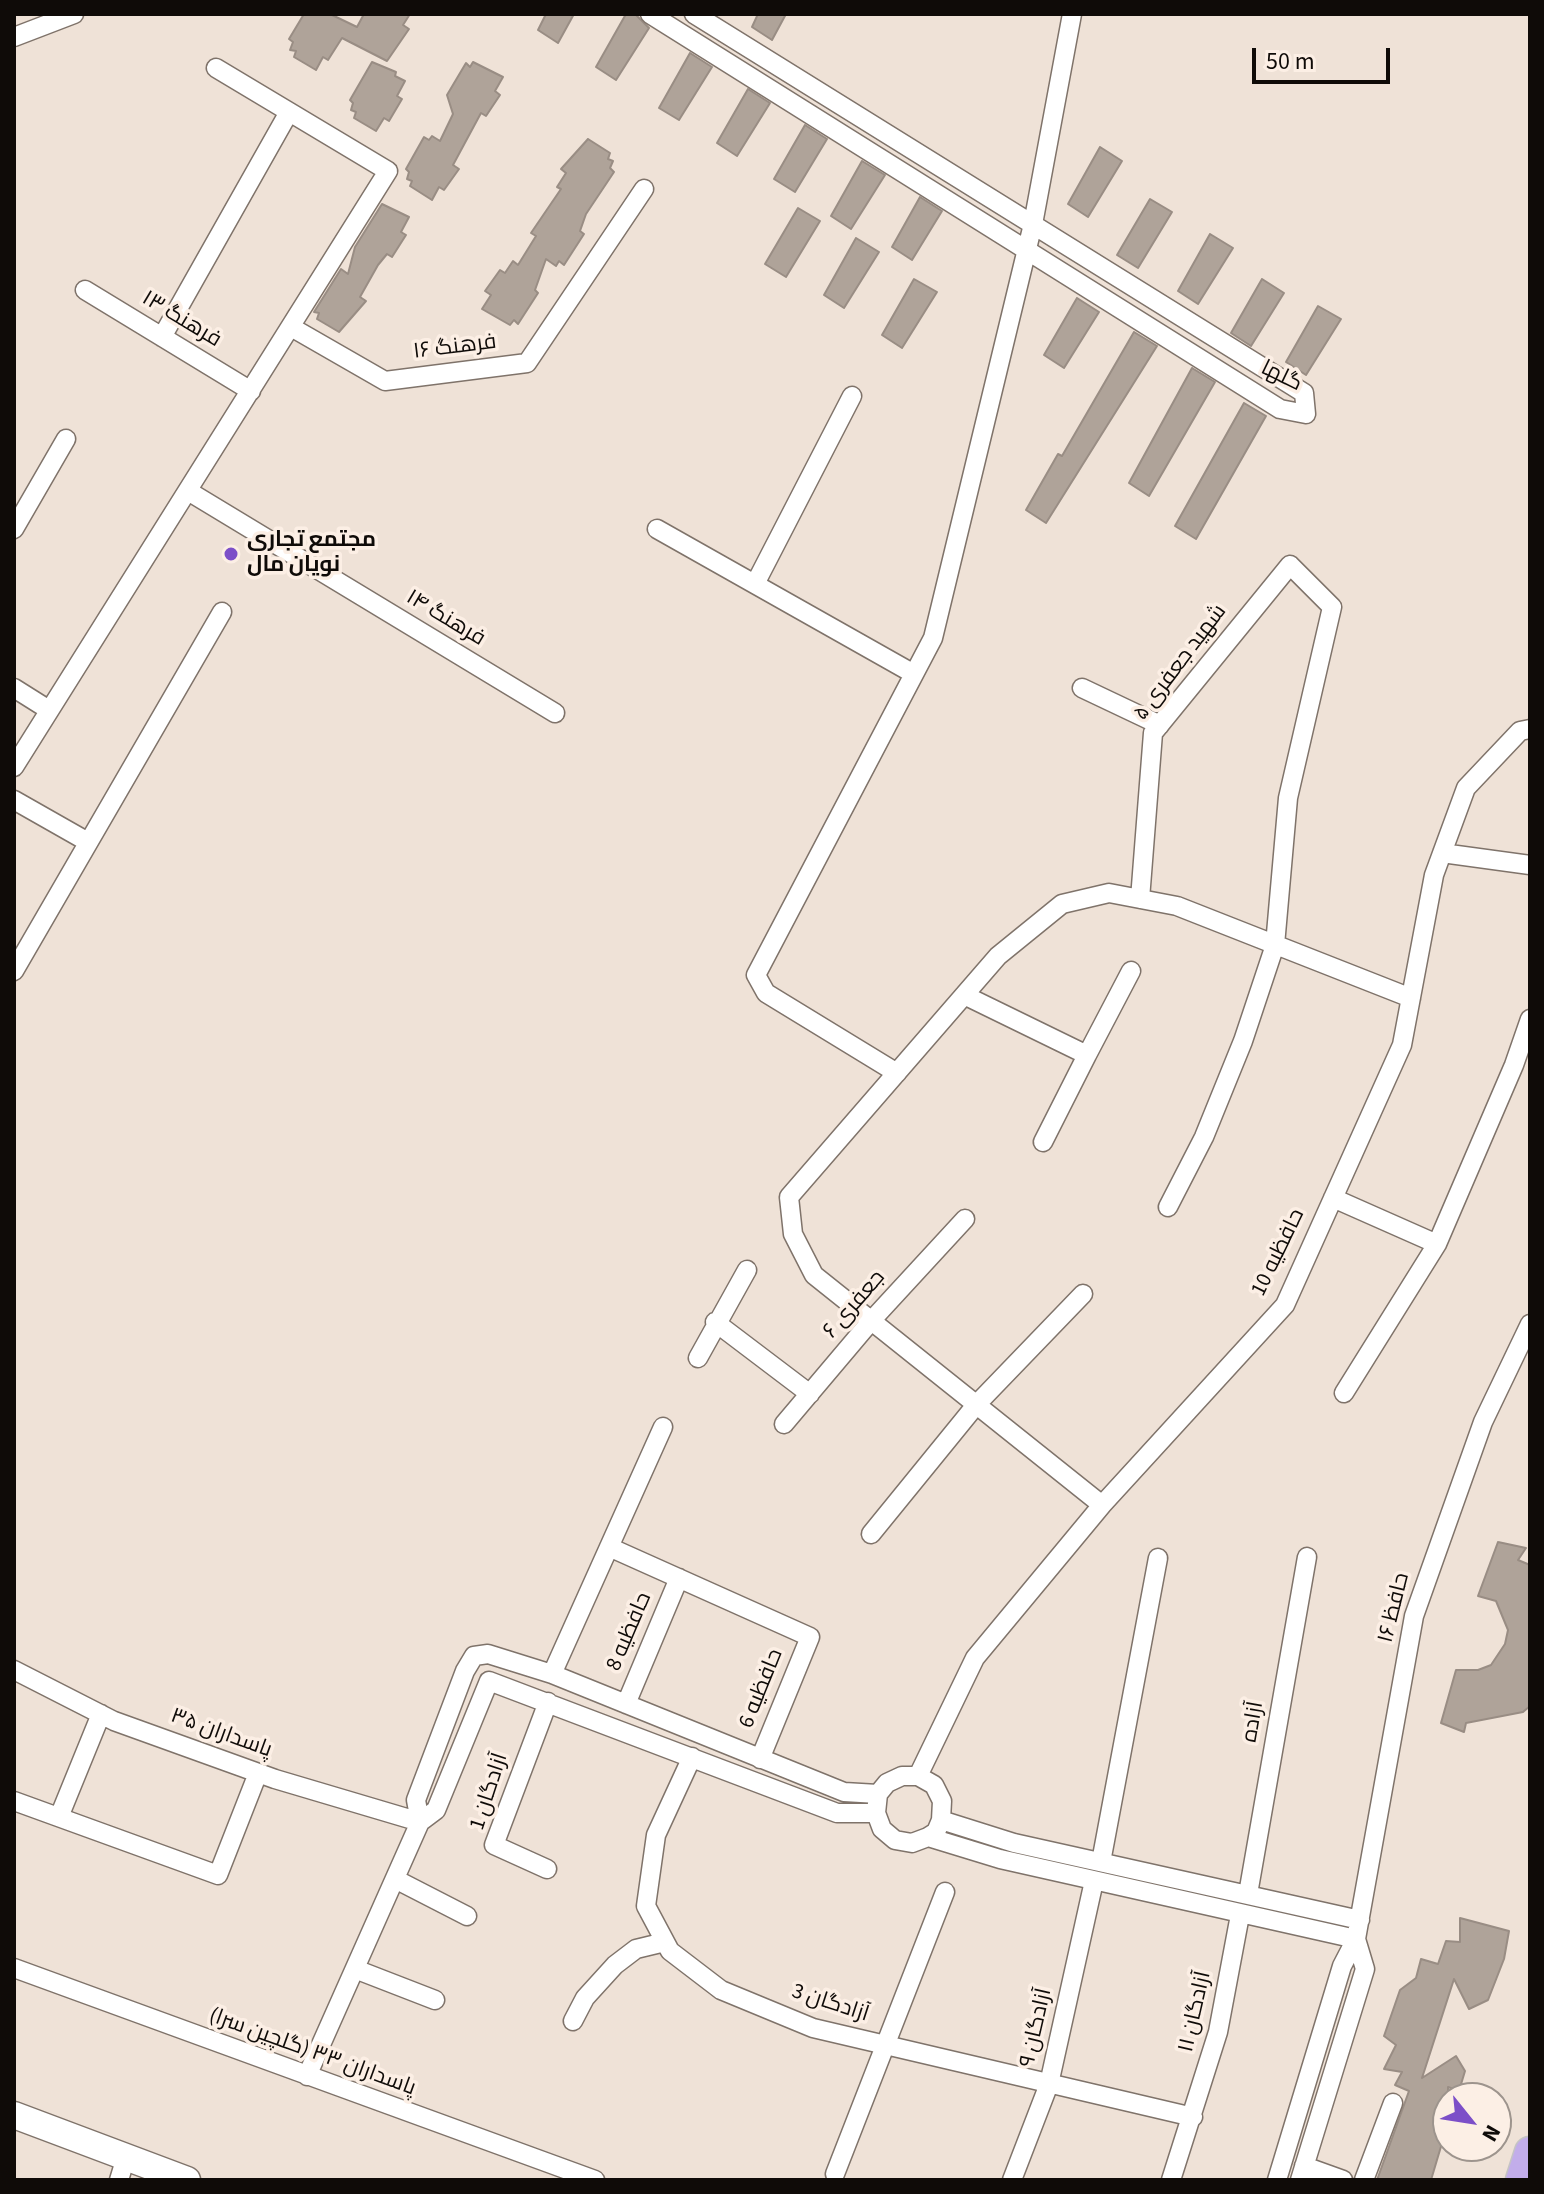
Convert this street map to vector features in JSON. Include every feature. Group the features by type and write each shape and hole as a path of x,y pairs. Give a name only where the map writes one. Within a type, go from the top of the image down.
{"main road":[{"path":"1521,2180 1530,2152"}],"street":[{"path":"14,37 74,14"},
{"name":"گلها","path":"650,14 1280,409 1306,414 1304,393 694,14"},
{"path":"897,1073 766,993 756,975 933,638 1033,224 1072,14"},
{"path":"14,767 388,171 216,68"},
{"path":"162,337 289,112"},
{"name":"فرهنگ ۱۶","path":"291,327 385,381 527,363 644,189"},
{"name":"فرهنگ ۱۳","path":"85,290 251,391"},
{"path":"755,584 852,396"},
{"path":"14,529 66,439"},
{"name":"فرهنگ ۱۴","path":"188,491 555,713"},
{"path":"657,529 914,674"},
{"name":"شهید جعفری ۵","path":"1140,899 1153,733 1290,565 1332,607 1288,798 1275,945"},
{"path":"14,971 222,612"},
{"path":"14,688 49,710"},
{"path":"1082,688 1160,725"},
{"name":"حافظیه 10","path":"918,1776 975,1658 1102,1505 1285,1305 1402,1045 1434,875 1466,788 1520,731 1530,729"},
{"path":"15,802 88,842"},
{"path":"1442,853 1530,865"},
{"path":"1102,1505 814,1275 793,1234 789,1197 998,956 1062,904 1109,893 1177,906 1411,998"},
{"path":"1168,1207 1215,1110 1275,945"},
{"path":"1043,1142 1131,971"},
{"path":"964,995 1087,1055"},
{"path":"1344,1393 1437,1244 1514,1065 1530,1019"},
{"path":"1333,1198 1437,1244"},
{"name":"جعفری ۶","path":"784,1424 871,1321 965,1219"},
{"path":"698,1358 715,1322 747,1270"},
{"path":"871,1534 976,1405 1083,1294"},
{"path":"715,1322 810,1394"},
{"name":"حافظ ۱۶","path":"1356,1939 1414,1616 1477,1437 1530,1324"},
{"path":"552,1674 663,1427"},
{"path":"609,1547 679,1578"},
{"name":"آزاده","path":"1248,1894 1307,1557"},
{"path":"1101,1862 1158,1558"},
{"name":"حافظیه 6","path":"679,1578 810,1637 760,1759"},
{"name":"حافظیه 8","path":"626,1704 679,1578"},
{"path":"420,1822 416,1800 465,1671 474,1656 488,1654 552,1674 877,1803"},
{"name":"پاسداران ۳۵","path":"14,1670 101,1714 258,1773 420,1822"},
{"path":"307,2076 420,1822 436,1810 489,1681 837,1813 877,1803 902,1776 918,1776 934,1785 942,1801 941,1820 936,1832 928,1837 912,1843 895,1840 882,1829 877,1803"},
{"name":"آزادگان 1","path":"547,1869 494,1845 548,1702"},
{"path":"59,1817 101,1714"},
{"name":"آزادگان 3","path":"692,1757 656,1835 646,1906 670,1951 721,1990 813,2028 1193,2117"},
{"path":"14,1801 218,1875 258,1773"},
{"path":"941,1820 1014,1843 1360,1920"},
{"path":"928,1837 1000,1859 1356,1939"},
{"path":"395,1879 467,1916"},
{"name":"آزادگان ۹","path":"1012,2180 1049,2084 1094,1881"},
{"path":"835,2174 945,1892"},
{"name":"آزادگان ۱۱","path":"1171,2180 1218,2032 1240,1915"},
{"path":"1343,2180 1302,2173 1365,1969 1356,1939"},
{"path":"1277,2180 1342,1966 1356,1939"},
{"path":"573,2021 585,1998 615,1965 636,1949 665,1942"},
{"name":"پاسداران ۳۳ (گلچین سرا)","path":"14,1968 595,2180"},
{"path":"355,1969 435,2000"},
{"path":"1364,2180 1393,2103"},
{"path":"14,2115 123,2169 187,2180"}],"building":[{"path":"304,14 330,14 357,27 364,14 410,14 403,25 409,29 387,61 342,38 328,60 323,57 316,70 294,57 296,51 290,50 293,42 289,39"},
{"path":"546,14 574,14 558,43 538,30"},
{"path":"626,14 635,14 649,28 616,80 596,67"},
{"path":"758,14 786,14 772,40 752,27"},
{"path":"690,53 712,67 679,120 659,108"},
{"path":"372,62 396,72 395,76 405,81 397,96 402,99 389,121 384,118 376,131 354,118 356,112 351,110 353,103 350,100"},
{"path":"473,62 503,77 495,91 500,95 486,116 481,113 453,165 459,169 444,190 439,187 432,200 410,186 412,181 407,179 409,172 406,169 424,137 429,140 432,136 440,141 453,114 447,95 466,63 470,67"},
{"path":"748,89 770,103 737,156 717,143"},
{"path":"805,125 827,139 795,192 774,179"},
{"path":"588,139 610,153 608,159 613,161 610,168 614,172 586,214 580,231 584,234 564,265 559,261 556,266 546,259 535,290 538,293 518,324 514,320 510,325 482,309 491,295 485,291 500,270 505,273 513,261 518,265 536,236 531,233 561,189 557,187 566,173 561,169"},
{"path":"1100,147 1122,161 1088,217 1068,204"},
{"path":"862,161 885,175 851,229 831,216"},
{"path":"920,197 942,211 912,260 892,247"},
{"path":"1150,199 1172,212 1138,268 1117,255"},
{"path":"382,204 409,217 401,232 406,235 392,257 387,254 378,265 360,297 366,301 339,332 317,319 319,313 314,312 341,269 348,274 355,247"},
{"path":"798,208 820,221 786,277 765,264"},
{"path":"1210,234 1233,248 1198,304 1178,291"},
{"path":"856,238 879,252 844,308 824,295"},
{"path":"914,279 937,292 902,348 882,335"},
{"path":"1262,279 1284,293 1251,346 1231,333"},
{"path":"1077,298 1099,312 1064,368 1044,355"},
{"path":"1318,306 1341,319 1306,375 1286,362"},
{"path":"1134,332 1157,346 1046,523 1026,510 1058,454 1062,456"},
{"path":"1192,368 1215,382 1149,496 1129,483"},
{"path":"1244,403 1266,416 1196,539 1175,526"},
{"path":"1498,1542 1526,1548 1518,1560 1530,1565 1530,1706 1523,1712 1466,1723 1464,1732 1441,1723 1456,1670 1478,1670 1491,1665 1505,1644 1508,1630 1496,1601 1478,1596"},
{"path":"1460,1918 1509,1931 1504,1959 1488,2000 1469,2009 1454,1979 1422,2078 1456,2056 1465,2071 1462,2082 1432,2082 1432,2162 1436,2162 1431,2180 1377,2180 1409,2091 1395,2085 1402,2072 1384,2069 1396,2045 1384,2036 1400,1990 1416,1978 1421,1959 1438,1964 1446,1941 1460,1942"}],"place":[{"name":"مجتمع تجاری نویان مال","path":"231,554"}]}
